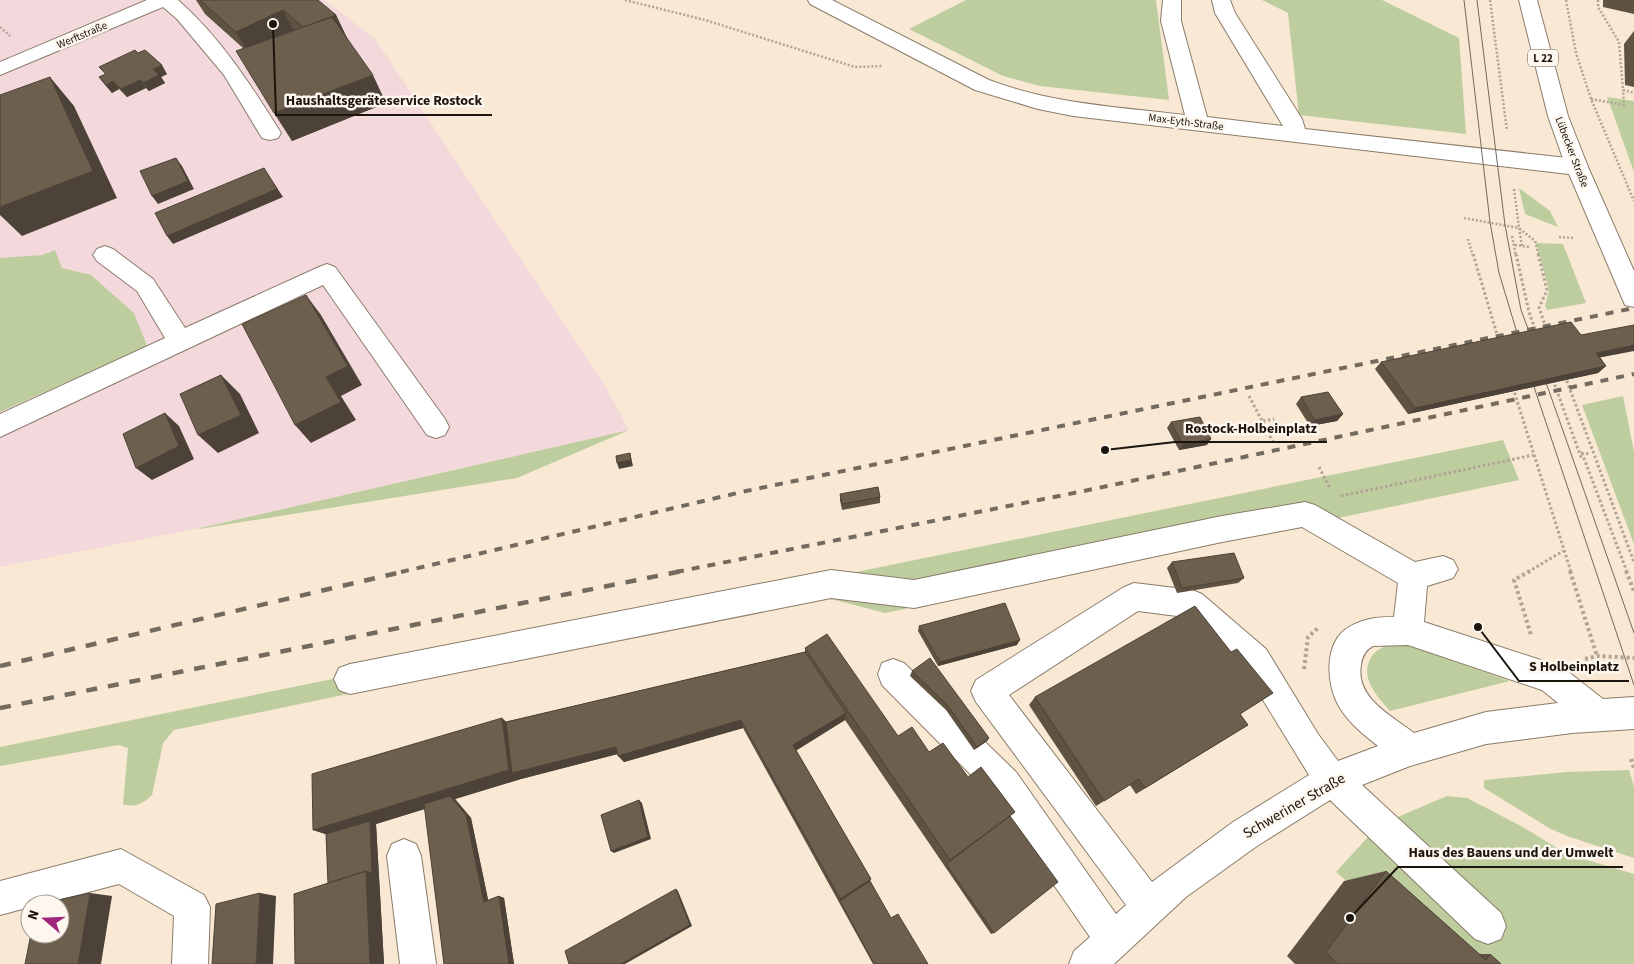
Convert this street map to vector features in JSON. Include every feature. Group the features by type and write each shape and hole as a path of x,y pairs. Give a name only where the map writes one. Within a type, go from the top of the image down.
{"street":[{"name":"Max-Eyth-Straße","path":"817,0 982,86 1010,96 1073,109 1577,167"},
{"path":"1172,0 1171,21 1198,124"},
{"path":"1221,0 1225,13 1291,119 1297,135"},
{"name":"Lübecker Straße","path":"1528,0 1558,116 1577,167 1634,298"},
{"path":"156,1 184,15 232,70 270,133"},
{"name":"Werftstraße","path":"0,70 156,1"},
{"path":"105,255 144,285 181,342"},
{"path":"0,426 327,273 436,427"},
{"path":"350,679 831,584 914,594 1222,529 1305,514 1414,576 1443,569"},
{"path":"1408,631 1414,576"},
{"path":"1149,907 987,691 1134,597 1192,604 1255,659 1307,745 1332,780 1488,926"},
{"path":"1410,750 1364,715 1350,696 1344,673 1348,650 1358,638 1371,632 1408,631 1551,678 1598,715"},
{"path":"893,674 1004,784 1113,940"},
{"name":"Schweriner Straße","path":"1087,964 1174,885 1245,834 1332,780 1410,750 1486,728 1598,715 1634,713"},
{"path":"404,856 418,964"},
{"path":"0,898 121,866 192,907 190,964"}],"path":[{"path":"625,0 705,20 854,67 884,66"},
{"path":"1490,0 1522,246"},
{"path":"1566,0 1576,53 1591,99 1634,201"},
{"path":"1591,99 1624,105 1619,42 1598,6 1598,0"},
{"path":"1623,90 1634,93"},
{"path":"1464,218 1519,228 1535,242 1547,290 1539,308 1550,336"},
{"path":"1512,236 1529,312 1539,340"},
{"path":"1468,239 1499,342"},
{"path":"1514,245 1529,247"},
{"path":"1564,373 1634,562"},
{"path":"1552,378 1634,591"},
{"path":"1512,384 1597,656 1634,658"},
{"path":"1249,396 1273,442"},
{"path":"1262,421 1274,419"},
{"path":"1580,453 1590,454"},
{"path":"1580,453 1582,460"},
{"path":"1335,497 1533,455"},
{"path":"1319,467 1331,490"},
{"path":"1532,636 1514,580 1563,551"},
{"path":"1631,759 1634,768"}],"shaded area":[{"path":"0,0 325,0 376,40 606,387 629,430 200,528 0,567"}],"green space":[{"path":"966,0 1156,0 1169,100 1040,86 1003,76 909,29"},
{"path":"1262,0 1382,0 1459,38 1466,134 1299,115 1288,13"},
{"path":"1607,97 1634,101 1634,172 1609,102"},
{"path":"1519,188 1550,211 1558,227 1525,214"},
{"path":"1536,243 1563,244 1586,303 1547,310 1545,306 1549,290"},
{"path":"55,250 62,268 91,275 134,313 147,346 0,412 0,258 43,255"},
{"path":"1623,396 1634,452 1634,544 1582,405"},
{"path":"629,430 517,478 199,529 200,528"},
{"path":"1503,440 1519,480 885,613 820,596 174,730 163,743 152,795 135,805 123,804 128,748 118,745 0,766 0,747"},
{"path":"1386,645 1407,645 1510,681 1390,711 1371,685 1367,670 1374,654"},
{"path":"1629,770 1634,787 1634,858 1567,836 1549,828 1484,788 1484,780 1567,772"},
{"path":"1447,796 1467,798 1521,826 1567,854 1634,874 1634,964 1445,964 1336,872 1379,825"}],"building":[{"path":"200,0 318,0 336,15 303,27 283,10 236,32"},
{"path":"332,17 373,75 274,113 236,51"},
{"path":"135,50 138,53 145,50 162,65 153,69 159,75 143,83 140,80 121,89 113,81 106,85 99,77 106,74 99,67"},
{"path":"50,77 93,171 0,207 0,95"},
{"path":"176,158 188,181 152,196 140,171"},
{"path":"264,168 277,189 167,236 155,213"},
{"path":"306,295 348,366 326,377 341,402 295,425 242,324"},
{"path":"1571,322 1581,335 1634,325 1634,345 1596,353 1606,366 1415,408 1381,362"},
{"path":"221,375 241,415 198,435 180,394"},
{"path":"1328,392 1343,414 1315,420 1301,397"},
{"path":"165,413 179,446 136,468 123,434"},
{"path":"1200,417 1211,439 1183,444 1171,422"},
{"path":"630,453 631,460 617,463 616,456"},
{"path":"878,487 880,497 842,504 840,494"},
{"path":"1234,553 1244,578 1182,588 1172,562"},
{"path":"1005,603 1020,640 940,662 919,626"},
{"path":"1195,606 1231,652 1237,649 1273,693 1240,714 1248,725 1145,788 1139,779 1104,801 1035,697"},
{"path":"827,634 898,736 912,727 929,752 943,743 968,777 981,767 1015,812 950,860 805,648"},
{"path":"805,652 846,713 793,745 871,879 840,899 741,720 618,756 616,747 512,773 506,722"},
{"path":"930,658 989,738 977,747 948,706 912,671"},
{"path":"502,718 509,770 313,830 312,774"},
{"path":"450,796 466,815 484,902 499,896 509,964 444,964 424,804"},
{"path":"639,800 648,837 611,851 601,815"},
{"path":"1010,816 1058,882 994,933 946,864"},
{"path":"370,821 372,873 366,871 328,883 326,834"},
{"path":"366,871 370,964 295,964 294,894"},
{"path":"1386,871 1486,960 1490,954 1501,964 1338,964 1326,952"},
{"path":"870,881 891,918 898,914 928,964 874,964 840,901"},
{"path":"676,889 690,925 621,964 569,964 565,951"},
{"path":"90,893 78,964 25,964 29,944 70,944 70,897"},
{"path":"260,893 256,964 212,964 216,904"}],"tram line":[{"path":"1464,0 1490,222 1499,273 1521,346"},
{"path":"1477,0 1505,225 1521,310 1533,342"},
{"path":"1542,371 1634,633"},
{"path":"1530,375 1634,685"}],"railway":[{"path":"401,572 746,491 1634,308"},
{"path":"676,572 1084,491 1634,374"},
{"path":"0,666 406,571"},
{"path":"0,708 682,571"}],"place":[{"name":"Haushaltsgeräteservice Rostock","path":"273,24"},
{"name":"Rostock-Holbeinplatz","path":"1105,450"},
{"name":"S Holbeinplatz","path":"1478,627"},
{"name":"Haus des Bauens und der Umwelt","path":"1350,918"}]}
